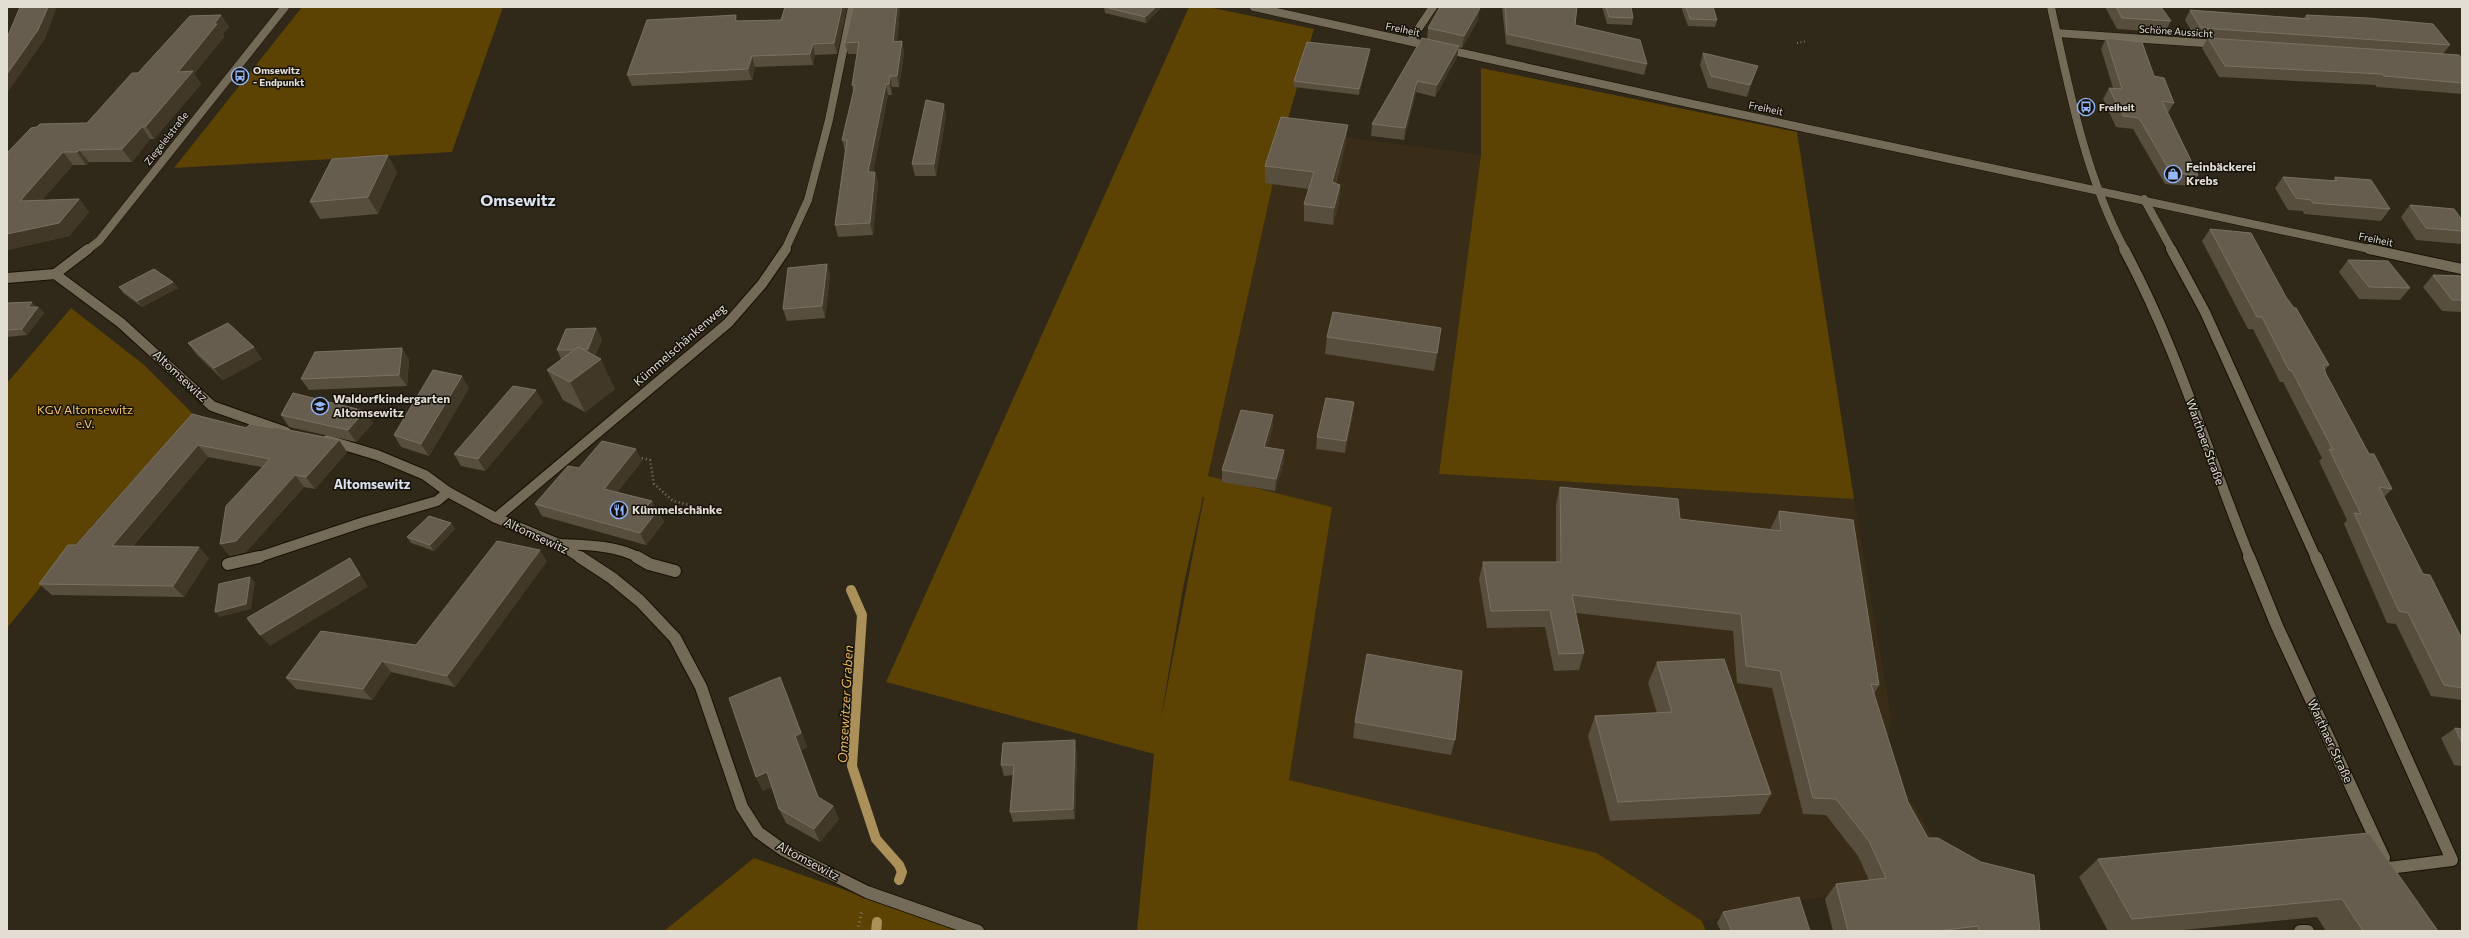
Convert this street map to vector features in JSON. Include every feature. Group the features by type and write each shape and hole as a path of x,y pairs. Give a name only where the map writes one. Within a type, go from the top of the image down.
{"street":[{"name":"Ziegeleistraße","path":"55,274 99,241 285,7"},
{"name":"Kümmelschänkenweg","path":"496,518 728,323 762,284 789,245 808,200 829,120 852,7"},
{"name":"Freiheit","path":"1254,7 1688,103 2462,268"},
{"path":"1410,42 1433,7"},
{"name":"Warthaer Straße","path":"2051,7 2072,101 2097,189 2112,226 2142,282 2170,346 2228,505 2277,626 2389,868 2396,880"},
{"name":"Schöne Aussicht","path":"2057,33 2224,45"},
{"path":"2144,199 2205,312 2452,860 2389,868"},
{"path":"7,278 55,274"},
{"name":"Altomsewitz","path":"55,274 121,324 212,406 243,419 295,434"},
{"name":"Altomsewitz","path":"318,438 377,454 425,475 448,492 496,518 559,544 612,578 640,601 675,638 701,687 742,807 758,832 783,850 867,892 978,931"},
{"path":"228,564 254,559 364,522 437,502 448,492"},
{"path":"559,544 586,545 632,554 649,564 675,571"},
{"path":"2300,931 2308,931"}],"path":[{"path":"1797,43 1807,41"},
{"path":"635,456 650,460 654,484 673,501 694,506"}],"shaded area":[{"path":"1285,129 1481,155 1439,474 1854,499 1891,716 1886,760 1953,870 1702,921 1597,853 1289,780 1332,507 1208,476"}],"green space":[{"path":"302,7 503,7 452,152 174,168"},
{"path":"1189,7 1208,7 1314,29 1285,129 1208,476 1332,507 1289,780 1597,853 1702,921 1706,931 1137,931 1154,754 886,682","holes":["1204,497 1160,724 1183,588"]},
{"path":"1481,68 1797,132 1854,499 1439,474 1481,155"},
{"name":"KGV Altomsewitz e.V.","path":"71,308 143,364 199,420 150,461 68,553 7,628 7,383"},
{"path":"754,858 961,931 664,931"}],"building":[{"path":"20,7 48,7 38,30 7,74 7,38"},
{"path":"785,7 842,7 834,43 813,44 810,54 752,56 748,69 627,75 647,20 736,15 735,21 781,20"},
{"path":"853,7 897,7 893,42 902,41 897,76 890,76 889,84 886,84 868,172 875,172 870,223 835,225 847,140 842,140 855,85 852,85 859,42 845,43"},
{"path":"1105,7 1156,7 1145,17"},
{"path":"1440,7 1480,8 1464,36 1428,28"},
{"path":"1505,7 1577,7 1575,25 1640,40 1647,64 1507,34"},
{"path":"1606,7 1631,7 1633,18 1609,17"},
{"path":"1686,7 1713,7 1717,20 1690,19"},
{"path":"2116,7 2161,7 2171,21 2122,18"},
{"path":"2190,10 2309,19 2306,15 2368,18 2433,24 2450,45 2201,28"},
{"path":"221,15 214,24 217,24 178,72 193,71 146,126 142,127 122,149 63,152 20,201 79,199 59,223 7,234 8,152 31,128 37,127 40,124 87,123 132,73 138,73 190,16"},
{"path":"1422,38 1459,46 1437,85 1417,81 1405,128 1372,124"},
{"path":"2106,38 2142,42 2154,76 2164,78 2174,103 2162,101 2198,175 2171,173 2139,118 2123,116 2109,88 2122,89"},
{"path":"2208,38 2459,55 2462,59 2462,83 2384,76 2382,74 2225,66"},
{"path":"1307,42 1370,49 1359,89 1294,81"},
{"path":"1703,53 1758,66 1750,85 1711,76"},
{"path":"926,100 944,104 934,164 912,164"},
{"path":"1281,117 1348,125 1332,182 1340,185 1334,208 1304,204 1314,172 1265,166"},
{"path":"388,155 368,197 310,202 332,159"},
{"path":"2283,177 2337,181 2335,177 2371,180 2390,209 2313,203 2311,200 2296,198"},
{"path":"2410,205 2454,209 2462,220 2462,231 2426,228"},
{"path":"2210,229 2251,233 2286,297 2294,308 2296,308 2329,365 2323,365 2326,374 2369,454 2374,454 2392,489 2379,487 2423,574 2430,575 2462,639 2462,688 2444,685 2408,613 2399,611 2354,513 2361,514 2329,449 2333,450 2262,317 2257,317"},
{"path":"2348,260 2388,261 2410,288 2369,287"},
{"path":"827,264 822,306 783,309 788,268"},
{"path":"154,269 173,282 137,301 119,287"},
{"path":"2433,275 2462,276 2462,300 2452,300"},
{"path":"32,302 28,307 38,307 22,329 7,330 7,303"},
{"path":"1333,312 1441,328 1437,353 1327,337"},
{"path":"228,323 254,347 214,368 188,343"},
{"path":"596,328 588,349 578,347 574,350 557,350 566,329"},
{"path":"578,347 601,359 570,382 547,370"},
{"path":"402,348 399,375 301,379 315,352"},
{"path":"433,370 462,376 421,444 394,435"},
{"path":"513,386 536,390 478,459 454,454"},
{"path":"293,393 365,411 348,430 281,415"},
{"path":"1326,398 1354,402 1346,441 1317,437"},
{"path":"1241,410 1273,415 1264,447 1284,450 1276,479 1222,470"},
{"path":"192,414 246,428 250,424 274,427 339,440 306,477 295,475 236,541 220,544 226,506 270,459 198,445 112,546 199,547 173,586 39,584 68,545 76,545"},
{"path":"602,441 636,449 604,489 652,501 646,507 658,510 640,533 535,504 568,466 579,468"},
{"path":"1560,487 1678,499 1680,519 1781,531 1779,511 1853,520 1879,685 1871,684 1908,802 1928,838 1938,838 1981,862 2034,875 2040,931 1979,931 1978,926 1937,931 1848,931 1836,884 1886,878 1869,841 1836,799 1813,798 1780,671 1746,666 1741,614 1572,595 1584,653 1559,654 1550,610 1491,611 1483,562 1561,562"},
{"path":"429,516 451,523 430,545 407,537"},
{"path":"497,541 540,550 447,676 382,661 363,689 286,678 321,631 416,645"},
{"path":"350,558 360,575 260,635 247,618"},
{"path":"250,577 246,604 215,612 219,584"},
{"path":"1367,654 1462,671 1455,740 1355,722"},
{"path":"1724,659 1771,794 1618,802 1595,716 1672,712 1657,662"},
{"path":"780,677 801,733 795,736 818,797 833,806 814,829 779,809 767,772 756,777 729,698"},
{"path":"2455,728 2462,729 2462,743"},
{"path":"1075,740 1073,809 1010,812 1014,765 1001,765 1003,743"},
{"path":"2369,833 2438,931 2363,931 2342,899 2132,919 2098,859"},
{"path":"1799,897 1810,931 1732,931 1723,912"}],"waterway":[{"name":"Omsewitzer Graben","path":"851,590 862,615 852,766 876,839 899,865 902,872 899,880"},
{"name":"Omsewitzer Graben","path":"876,931 877,922"}],"place":[{"name":"Omsewitz - Endpunkt","path":"240,76"},
{"name":"Freiheit","path":"2086,107"},
{"name":"Feinbäckerei Krebs","path":"2173,174"},
{"name":"Waldorfkindergarten Altomsewitz","path":"320,406"},
{"name":"Kümmelschänke","path":"619,510"}],"district":[{"name":"Omsewitz","path":"518,200"},
{"name":"Altomsewitz","path":"372,484"}]}
